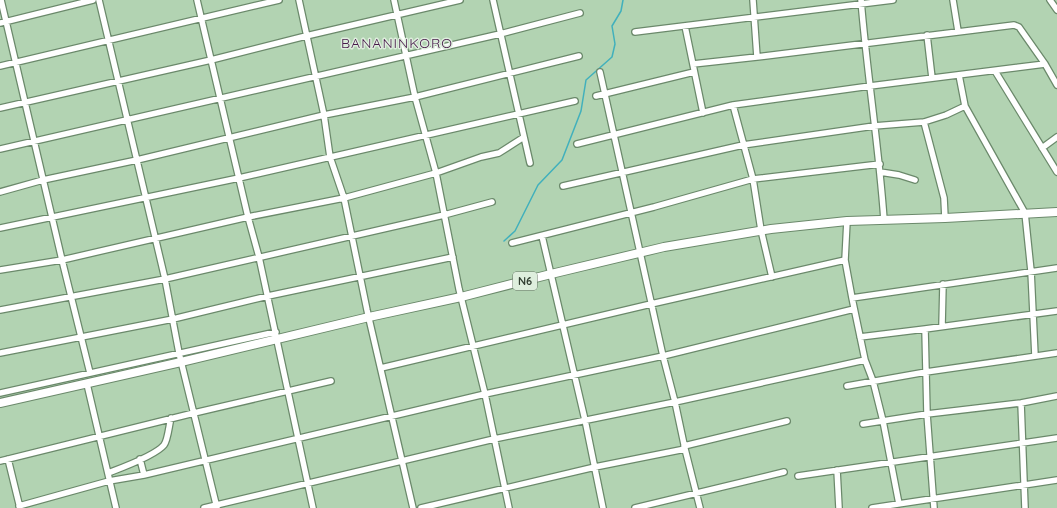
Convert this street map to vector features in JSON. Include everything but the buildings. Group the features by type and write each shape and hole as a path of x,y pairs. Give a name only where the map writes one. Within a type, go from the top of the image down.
{"highway":[{"name":"N6","path":"0,403 182,362 276,335 461,297 664,247 761,230 847,221 1057,212"}],"street":[{"path":"1,0 3,22 16,62 26,102 70,296 90,373"},
{"path":"3,22 93,0"},
{"path":"99,0 165,279 179,353 216,506"},
{"path":"197,0 229,139 268,296 313,508"},
{"path":"0,66 279,0"},
{"path":"299,0 324,115 330,157 344,198 360,278 413,508"},
{"path":"394,0 415,97 436,173 452,257 485,394 509,508"},
{"path":"0,108 118,82 460,0"},
{"path":"493,0 530,163"},
{"path":"753,0 757,57"},
{"path":"635,32 861,2 893,0"},
{"path":"953,0 958,31"},
{"path":"1050,0 1057,10"},
{"path":"861,2 874,126 880,164 884,220"},
{"path":"0,150 500,34 580,13"},
{"path":"693,64 1014,25 1019,26 1045,64 1057,85"},
{"path":"685,26 703,113"},
{"path":"927,35 932,78"},
{"path":"0,192 43,180 229,139 324,115 415,97 579,56"},
{"path":"577,144 733,105 1045,64"},
{"path":"995,71 1056,170"},
{"path":"600,72 663,356 700,508"},
{"path":"596,96 694,72"},
{"path":"959,75 965,106 1025,213 1031,271 1035,356"},
{"path":"0,228 239,178 574,101"},
{"path":"733,105 753,179 761,230 772,277"},
{"path":"563,186 743,145 874,126 924,122 946,115 965,106"},
{"path":"924,122 944,198 945,218"},
{"path":"0,270 62,260 248,216 344,198 436,173 481,157 499,153 524,137"},
{"path":"1042,148 1057,137"},
{"path":"512,243 632,213 753,179 880,164"},
{"path":"880,172 899,175 915,180"},
{"path":"0,310 165,279 444,215 492,202"},
{"path":"847,221 845,260 854,309 865,360 873,381 883,421 899,504"},
{"path":"542,236 585,420 603,508"},
{"path":"0,353 173,319 268,296 360,278 452,257"},
{"path":"381,368 473,345 563,326 845,260"},
{"path":"852,298 1057,268"},
{"path":"942,326 943,284"},
{"path":"8,459 20,507 110,481 144,475 485,394 663,356 854,309"},
{"path":"860,337 1057,311"},
{"path":"925,329 927,414 934,508"},
{"path":"0,392 179,353 276,335"},
{"path":"847,386 926,372 1057,353"},
{"path":"204,508 494,439 675,402 865,360"},
{"path":"0,461 171,418 331,381"},
{"path":"87,384 116,508"},
{"path":"863,424 927,414 1021,403 1057,396"},
{"path":"1021,403 1025,508"},
{"path":"108,472 140,459 163,446 166,441 171,418"},
{"path":"421,508 505,487 684,447 786,421"},
{"path":"798,476 1057,438"},
{"path":"140,459 144,475"},
{"path":"837,470 839,508"},
{"path":"636,508 650,506 784,472"},
{"path":"872,508 1057,480"}],"waterway":[{"path":"504,241 515,231 538,185 562,160 581,111 586,80 612,57 615,44 612,26 621,11 623,0"}],"district":[{"name":"BANANINKORO","path":"397,43"}]}
